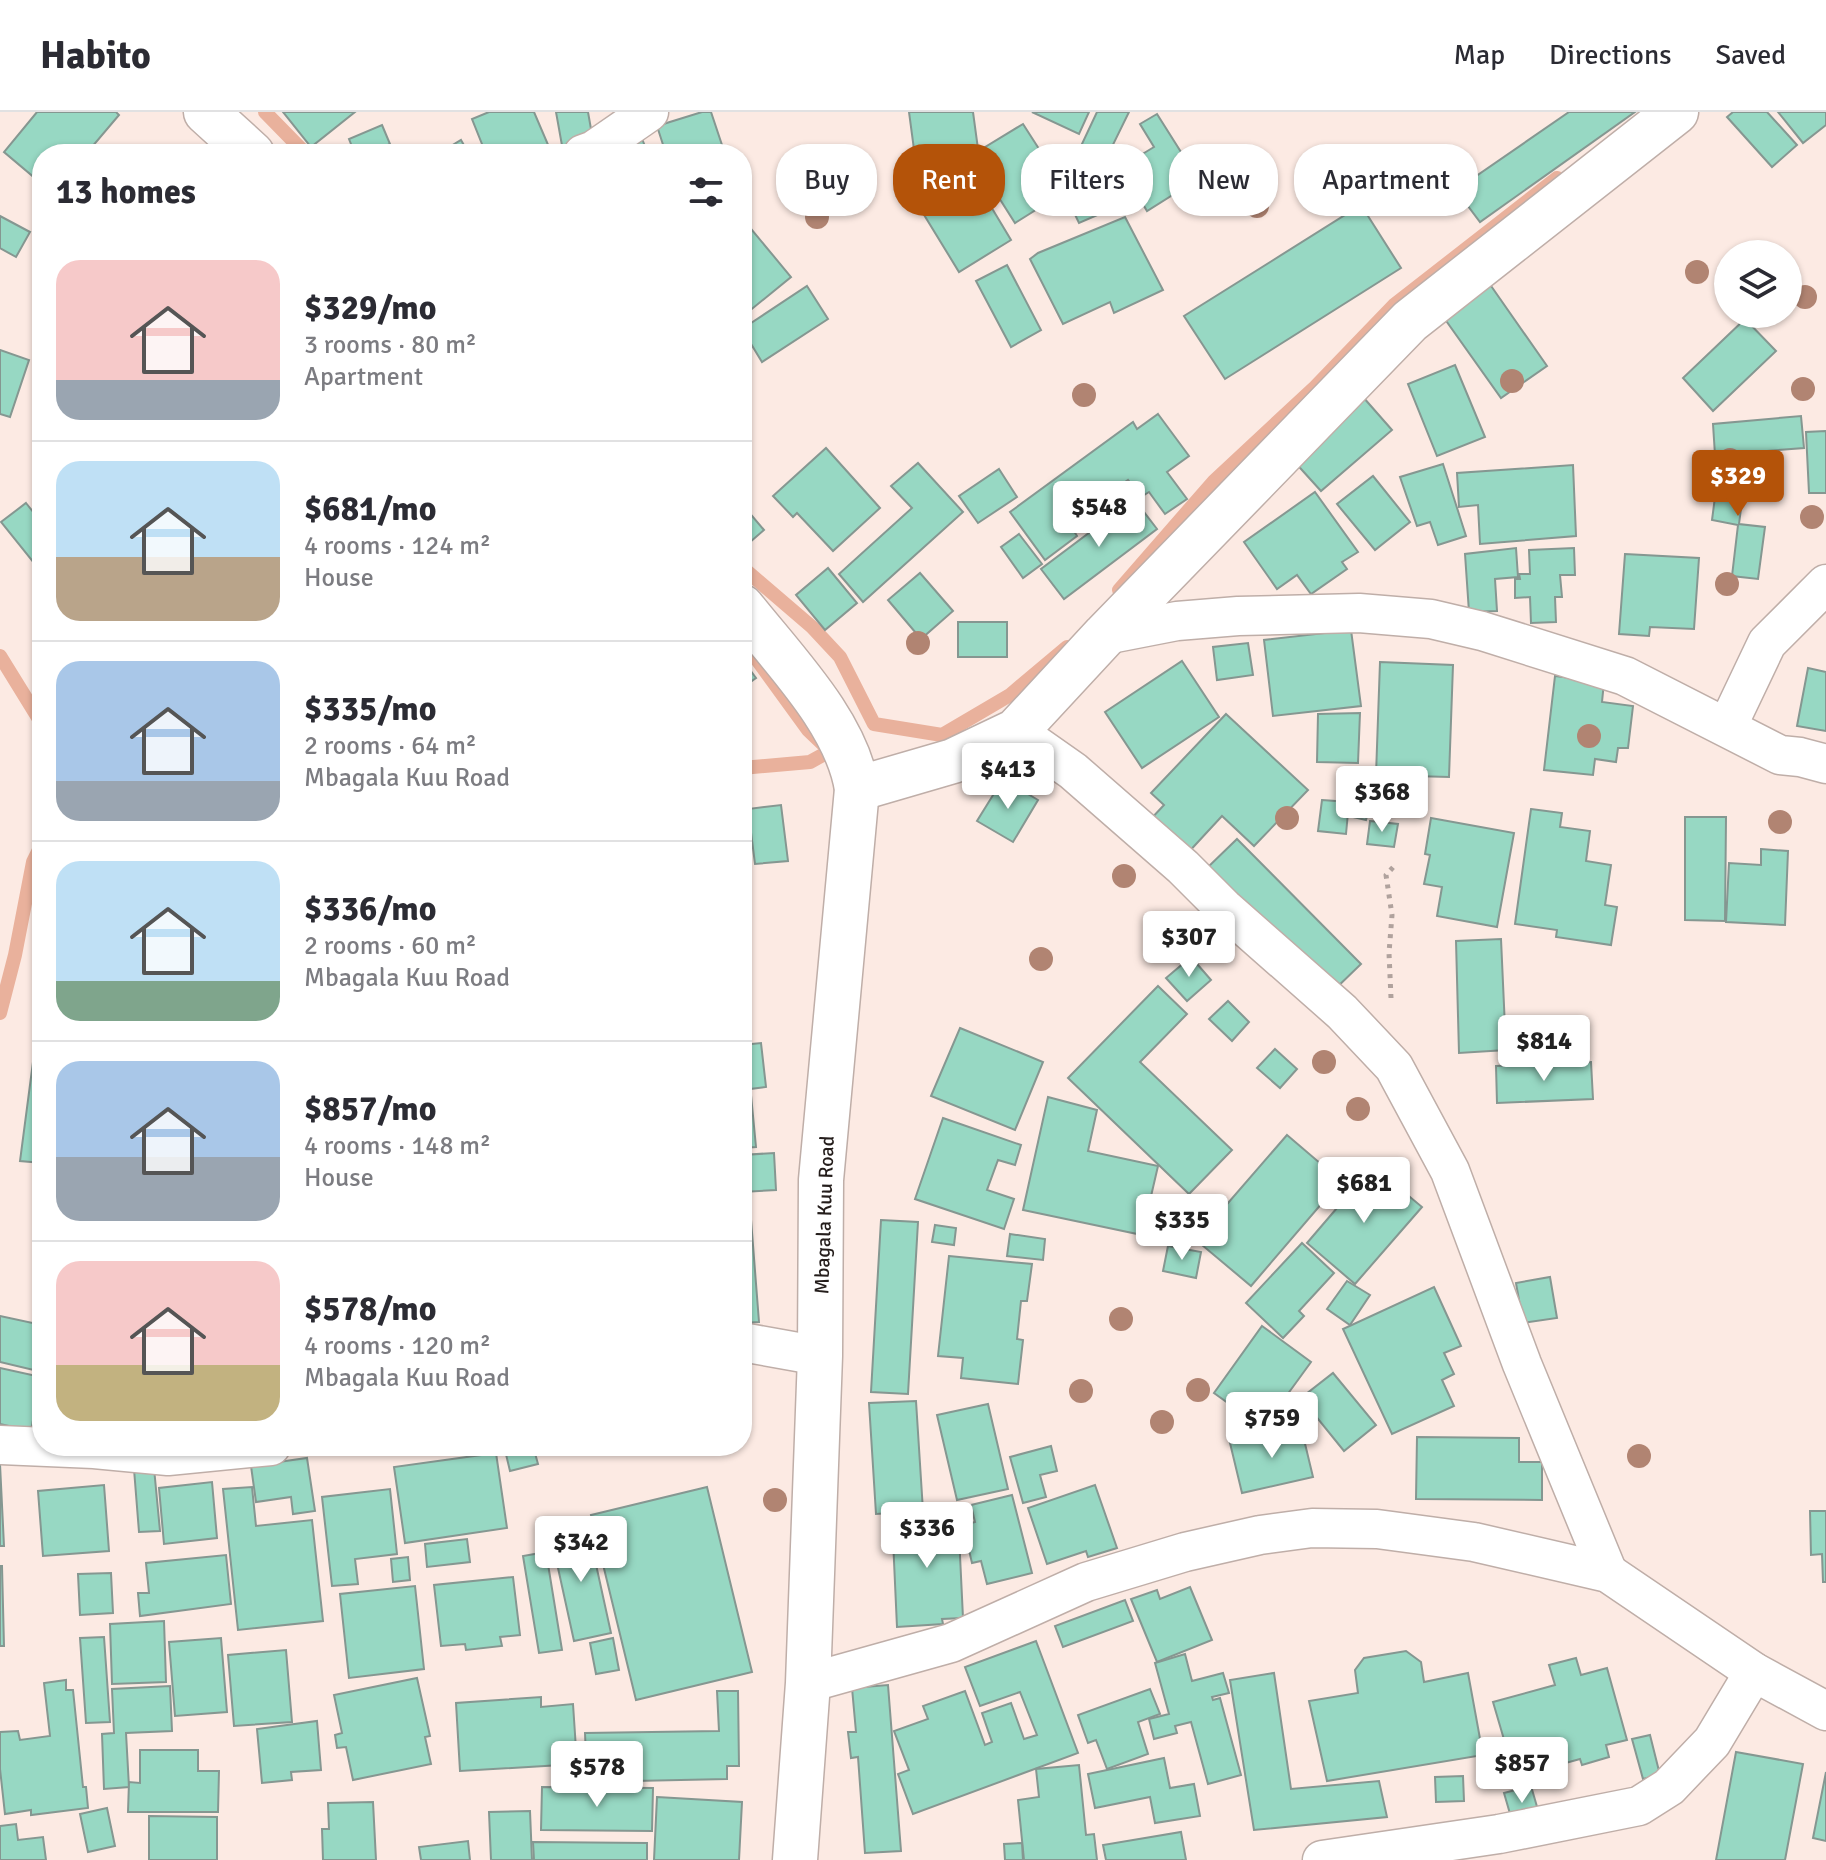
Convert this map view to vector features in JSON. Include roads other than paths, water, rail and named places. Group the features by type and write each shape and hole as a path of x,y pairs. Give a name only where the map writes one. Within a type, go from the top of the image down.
{"street":[{"path":"206,112 241,144"},
{"path":"603,144 649,112"},
{"path":"857,789 953,761 1016,731 1410,321 1676,112"},
{"path":"1727,727 1767,643 1826,584"},
{"path":"1105,635 1177,621 1238,616 1359,613 1431,619 1482,631 1625,676 1780,755 1826,764"},
{"name":"Mbagala Kuu Road","path":"752,620 829,721 847,750 857,789 821,1180 820,1356 808,1683 795,1860"},
{"path":"1016,731 1073,771 1183,867 1224,908 1342,1012 1394,1067 1450,1171 1511,1337 1608,1573"},
{"path":"752,1344 820,1356"},
{"path":"0,1445 32,1446"},
{"path":"808,1683 951,1643 1086,1582 1185,1552 1260,1535 1312,1528 1377,1529 1474,1542 1608,1573 1754,1672 1826,1711"},
{"path":"1322,1860 1499,1834 1639,1806 1669,1787 1712,1742 1754,1672"}],"waterway":[{"path":"265,112 296,144"},
{"path":"1119,590 1214,481 1315,387 1394,305 1557,178"},
{"path":"752,576 812,627 840,657 874,724 942,735 1010,695 1067,647"},
{"path":"752,653 808,730 830,751 810,762 752,767"},
{"path":"0,656 32,708"},
{"path":"0,1013 32,867"}]}
